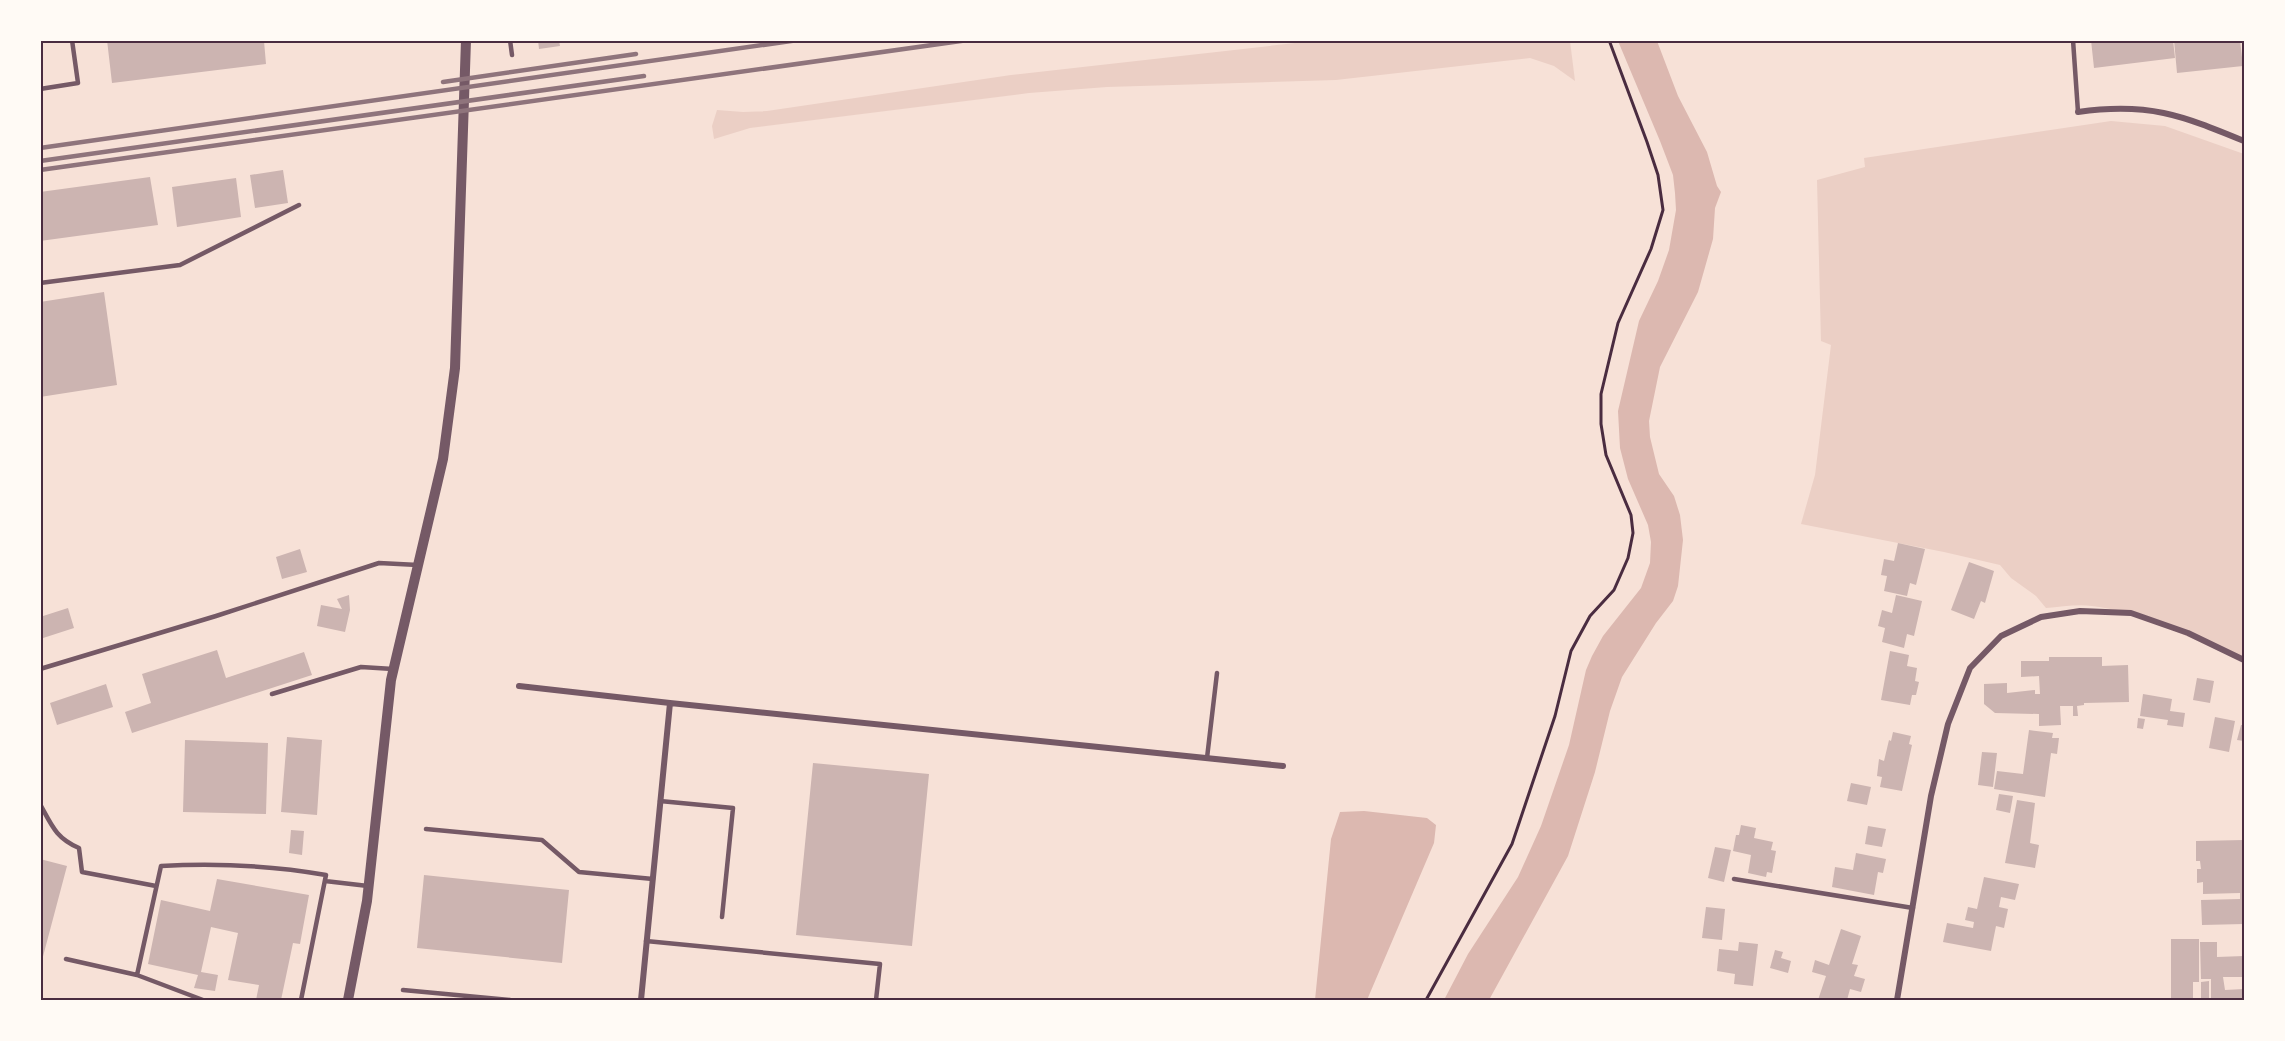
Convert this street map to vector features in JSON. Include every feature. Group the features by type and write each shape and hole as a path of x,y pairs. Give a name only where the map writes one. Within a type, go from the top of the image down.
{"street":[{"path":"348,1000 368,886 393,669 443,459 455,368 466,40"},
{"path":"2078,112 2120,108 2165,112 2244,141"},
{"path":"1897,1000 1931,796 1948,724 1970,668 2001,636 2041,617 2080,611 2131,613 2188,633 2244,660"},
{"path":"519,686 670,704 1283,766"},
{"path":"640,1000 670,704"}],"lane":[{"path":"40,89 78,83 72,40"},
{"path":"510,40 512,56"},
{"path":"2073,40 2078,112"},
{"path":"40,283 180,265 299,205"},
{"path":"40,669 216,616 379,563 418,565"},
{"path":"272,694 361,667 393,669"},
{"path":"1207,758 1216,673"},
{"path":"660,801 733,808 723,917"},
{"path":"40,804 53,829 63,841 79,848 82,872 156,886"},
{"path":"426,829 542,840 579,872 653,879"},
{"path":"137,975 161,866 214,863 279,867 326,875 301,1000"},
{"path":"1734,879 1913,908"},
{"path":"325,880 368,886"},
{"path":"646,941 880,964 876,1000"},
{"path":"66,959 137,975 203,1000"},
{"path":"403,990 510,1000"}],"path":[{"path":"1426,1000 1512,844 1555,716 1571,651 1590,616 1614,590 1628,558 1633,533 1631,515 1606,455 1601,424 1601,394 1618,323 1650,249 1663,210 1658,175 1609,40"}],"shaded area":[{"path":"1322,40 1570,41 1575,81 1554,66 1530,58 1336,80 1107,87 1029,93 750,128 714,139 712,126 717,110 767,111 1011,75"},
{"path":"1618,41 1657,41 1678,96 1707,152 1721,192 1715,208 1713,239 1698,292 1660,367 1649,421 1650,437 1659,474 1674,496 1680,515 1683,540 1678,586 1673,601 1656,623 1622,677 1568,856 1489,1000 1444,1000 1468,954 1518,877 1541,826 1569,745 1586,670 1603,636 1641,588 1650,563 1651,542 1648,525 1628,479 1620,448 1618,411 1639,321 1658,281 1669,250 1676,210 1675,193 1673,175"},
{"path":"2111,121 2165,126 2244,154 2244,662 2130,614 2086,605 2046,608 2036,596 2011,578 2000,565 1801,524 1815,475 1831,345 1821,341 1817,180 1865,167 1864,158"},
{"path":"1364,811 1427,818 1436,825 1434,843 1367,1000 1315,1000 1331,839 1340,812"}],"building":[{"path":"107,40 264,41 266,64 112,83"},
{"path":"538,40 559,40 560,46 539,49"},
{"path":"2091,40 2173,40 2175,58 2094,68"},
{"path":"2174,40 2240,40 2243,66 2177,73"},
{"path":"283,170 288,203 255,208 250,175"},
{"path":"150,177 158,225 40,241 40,192"},
{"path":"236,178 241,217 177,227 172,187"},
{"path":"104,292 117,385 40,397 40,302"},
{"path":"1898,543 1925,549 1916,585 1910,583 1907,596 1884,591 1887,576 1881,575 1884,559 1894,561"},
{"path":"300,549 307,572 282,579 276,557"},
{"path":"1969,562 1994,571 1985,603 1981,601 1974,619 1951,610"},
{"path":"349,595 350,610 345,632 317,626 321,605 342,609 337,599"},
{"path":"1896,595 1922,601 1914,636 1907,634 1904,648 1882,642 1885,628 1878,626 1882,610 1892,613"},
{"path":"68,608 74,628 40,639 40,617"},
{"path":"217,650 226,678 304,652 312,675 132,733 125,712 151,703 142,674"},
{"path":"1890,651 1909,655 1907,666 1917,668 1915,681 1919,682 1916,695 1912,695 1910,705 1881,700"},
{"path":"2049,657 2102,657 2102,666 2128,665 2129,702 2084,703 2084,705 2077,706 2078,716 2073,716 2073,706 2060,706 2061,725 2039,726 2039,714 1995,713 1984,704 1984,684 2007,683 2007,693 2035,690 2035,694 2040,694 2039,676 2021,677 2021,661 2049,661"},
{"path":"2197,678 2214,681 2210,703 2193,700"},
{"path":"106,684 113,707 57,725 50,703"},
{"path":"2143,694 2172,699 2170,711 2185,713 2183,727 2167,725 2168,720 2140,716"},
{"path":"2215,717 2235,721 2229,752 2209,748"},
{"path":"2138,718 2145,719 2143,729 2137,728"},
{"path":"2241,725 2244,725 2244,741 2237,740"},
{"path":"2029,730 2053,733 2052,738 2059,738 2057,754 2051,753 2045,797 1994,789 1997,771 2023,774"},
{"path":"1893,732 1911,736 1909,744 1912,745 1902,791 1880,787 1882,777 1877,776 1879,759 1884,761"},
{"path":"287,737 322,740 317,815 281,812"},
{"path":"185,740 268,743 266,814 183,812"},
{"path":"1982,752 1997,753 1993,787 1978,785"},
{"path":"813,763 929,774 912,946 796,935"},
{"path":"1851,783 1871,787 1867,805 1847,801"},
{"path":"1999,794 2013,796 2010,813 1996,810"},
{"path":"2017,800 2035,803 2030,843 2039,845 2035,868 2005,863"},
{"path":"1741,825 1756,828 1754,838 1773,842 1771,850 1776,851 1772,873 1767,872 1766,877 1748,873 1751,855 1733,851 1736,835 1739,835"},
{"path":"1868,826 1886,829 1882,847 1865,844"},
{"path":"291,830 304,831 302,855 289,853"},
{"path":"2244,840 2244,924 2202,925 2201,900 2240,899 2240,893 2203,894 2203,882 2197,883 2197,869 2201,869 2200,861 2196,861 2196,841"},
{"path":"1715,847 1731,850 1724,882 1708,878"},
{"path":"1856,853 1886,859 1883,873 1878,872 1874,895 1832,887 1835,867 1853,870"},
{"path":"40,859 67,866 41,964 40,964"},
{"path":"424,875 569,890 562,963 417,948"},
{"path":"1984,877 2019,884 2015,900 2001,897 1999,907 2008,909 2004,928 1996,926 1991,951 1943,942 1947,923 1973,928 1974,922 1965,920 1968,907 1977,909"},
{"path":"217,879 309,895 300,944 293,943 281,1000 256,1000 259,985 228,980 238,933 211,927 201,972 218,975 215,991 194,988 198,975 148,964 161,900 210,911"},
{"path":"1706,907 1725,909 1722,940 1702,938"},
{"path":"1841,929 1861,936 1852,964 1858,965 1854,976 1865,979 1861,992 1850,989 1847,1000 1818,1000 1826,976 1812,972 1815,960 1829,965"},
{"path":"2171,939 2199,939 2199,982 2193,982 2193,1000 2171,1000"},
{"path":"1739,942 1758,944 1753,986 1734,984 1735,974 1717,971 1719,949 1738,951"},
{"path":"2200,942 2217,942 2217,957 2244,956 2244,977 2223,977 2225,990 2244,989 2244,1000 2211,1000 2211,979 2201,979"},
{"path":"1775,950 1783,952 1781,958 1791,961 1788,973 1770,968"},
{"path":"2209,981 2209,999 2201,999 2201,982"}],"railway":[{"path":"40,148 798,40"},
{"path":"40,170 968,40"},
{"path":"443,82 636,54"},
{"path":"40,161 644,76"}]}
